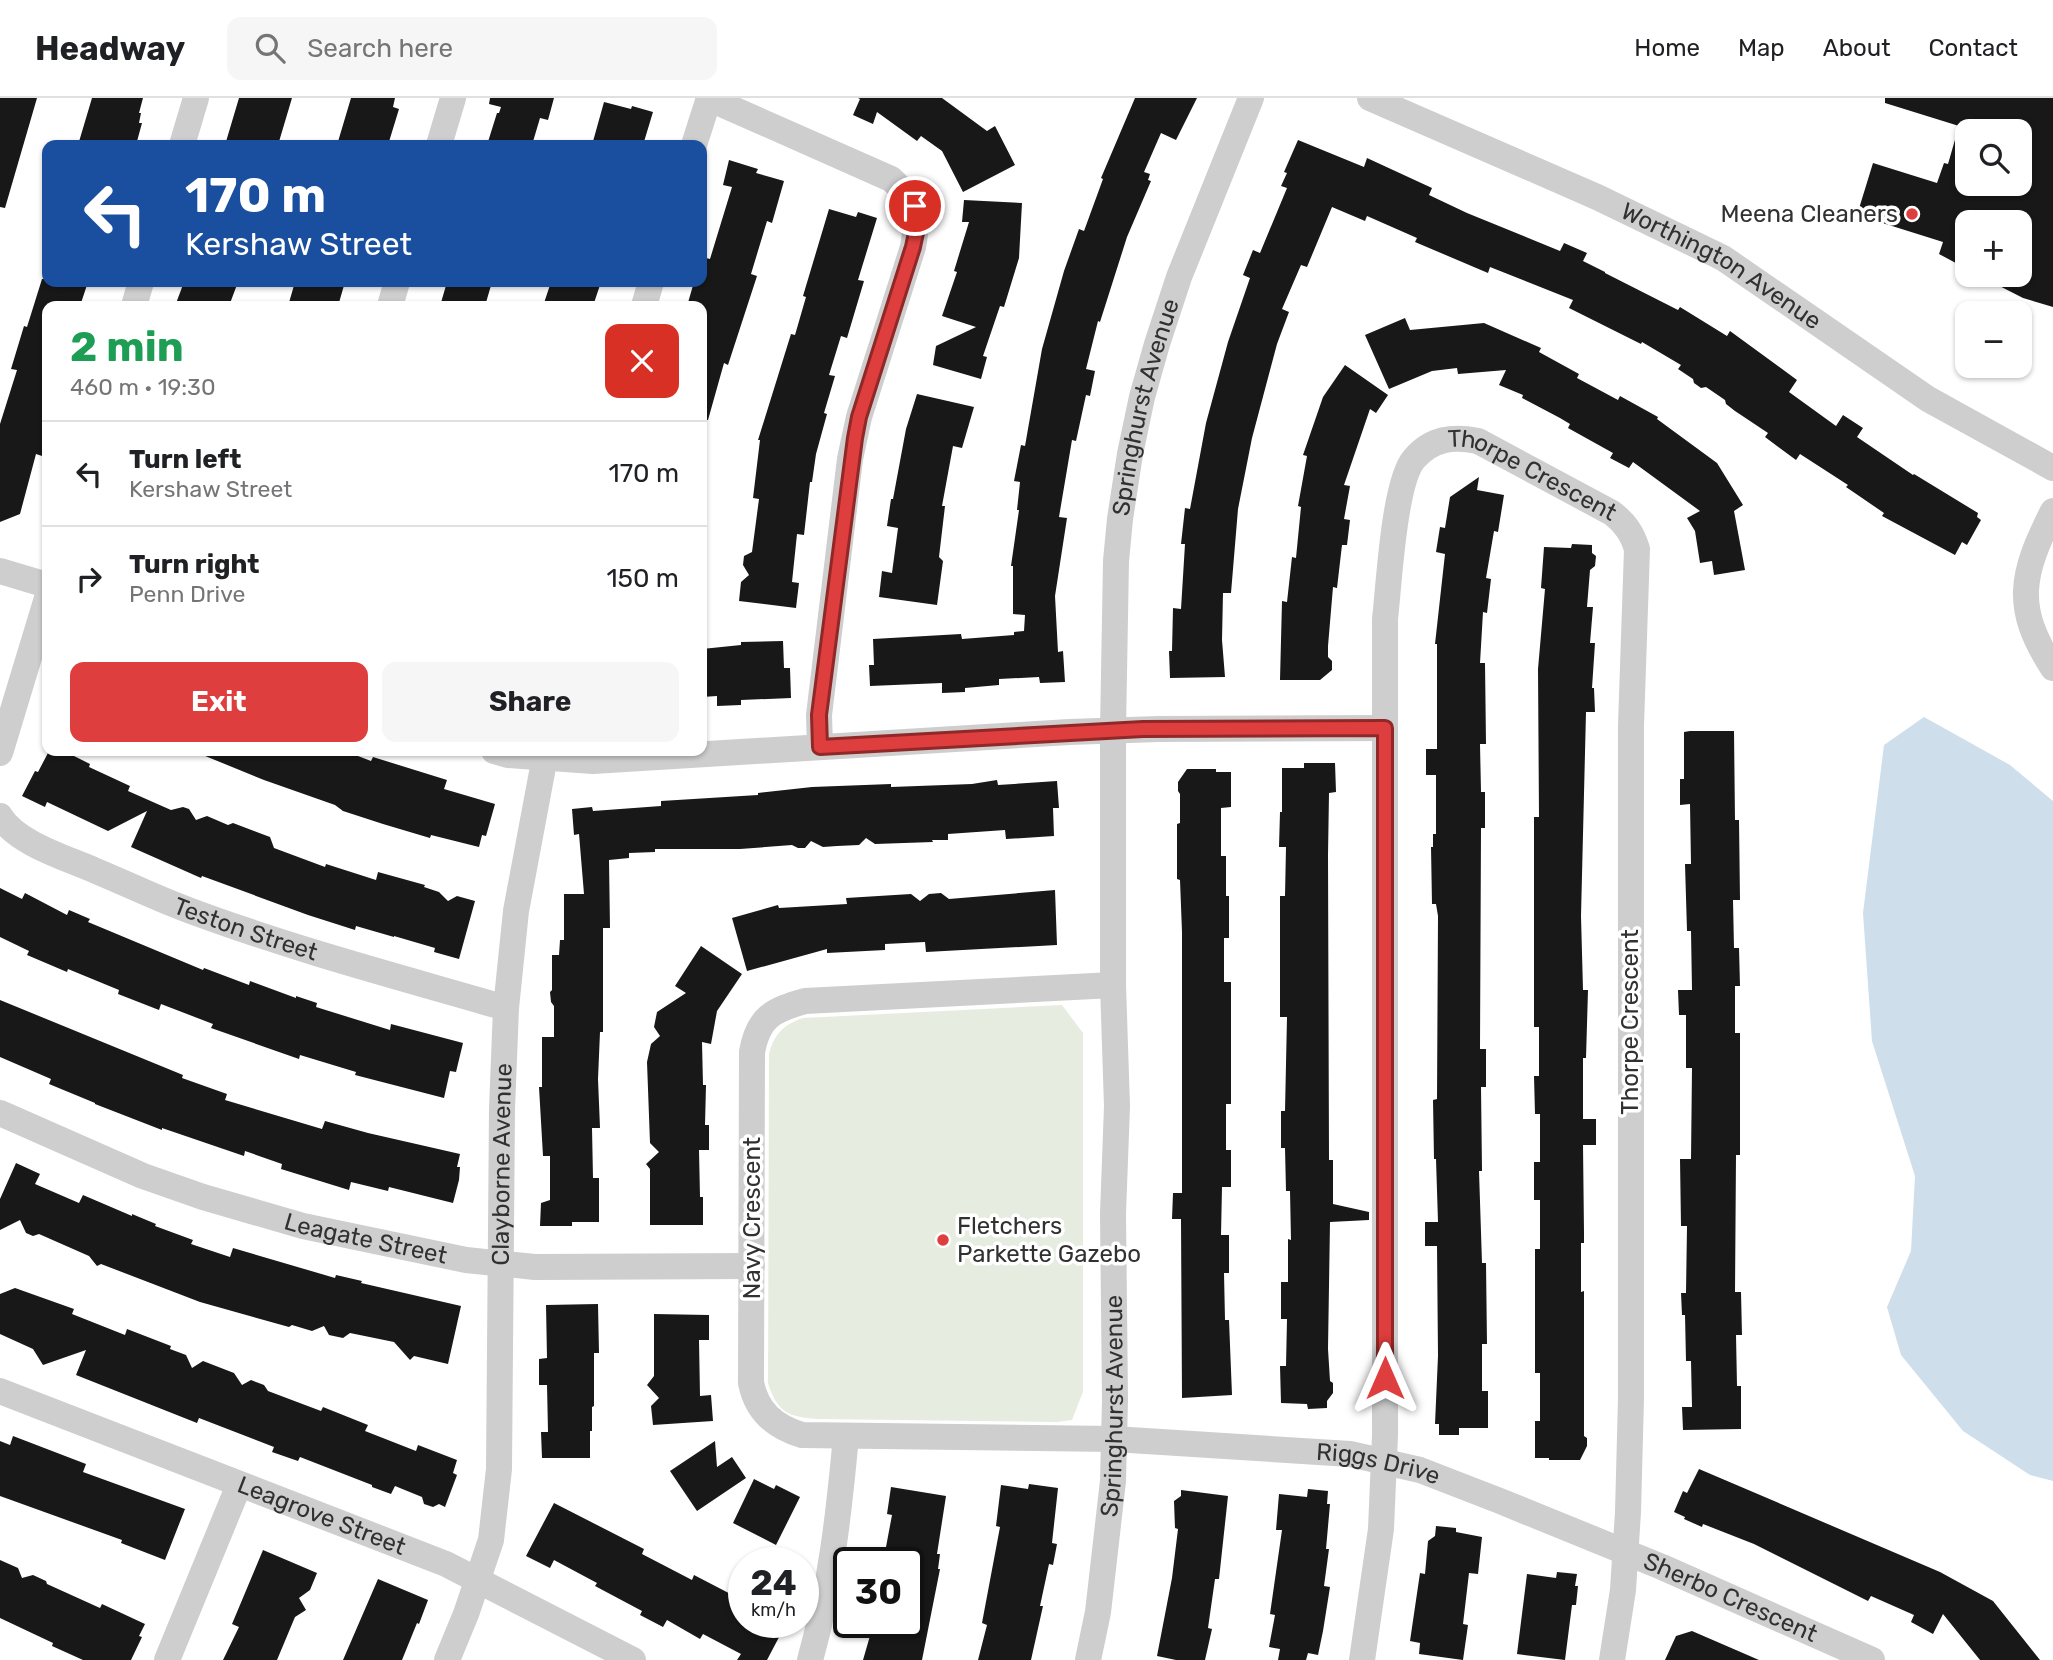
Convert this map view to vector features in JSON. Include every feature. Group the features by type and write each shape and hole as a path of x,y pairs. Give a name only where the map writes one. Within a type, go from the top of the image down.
{"street":[{"path":"183,140 196,98"},
{"path":"440,140 453,98"},
{"path":"696,140 709,98 891,179 905,191 915,206 917,228 913,247 859,417 850,459 819,715 820,747"},
{"name":"Springhurst Avenue","path":"1113,730 1116,561 1130,454 1142,397 1179,277 1251,98"},
{"name":"Worthington Avenue","path":"1370,98 1597,197 1723,258 1927,399 2053,468"},
{"name":"Thorpe Crescent","path":"1362,1660 1381,1529 1384,1462 1385,618 1393,538 1405,474 1413,459 1424,450 1440,440 1457,437 1478,441 1612,513 1625,523 1633,537 1637,561 1631,725 1631,1398 1623,1590 1612,1660"},
{"path":"2053,511 2027,576 2025,599 2034,635 2053,668"},
{"path":"0,571 42,584"},
{"path":"0,753 42,614"},
{"path":"707,754 1113,730 1385,728"},
{"path":"1113,730 1113,985"},
{"name":"Clayborne Avenue","path":"447,1660 491,1541 499,1469 502,1109 506,1008 516,911 546,756"},
{"path":"559,756 593,761 674,756"},
{"name":"Teston Street","path":"0,816 6,825 41,847 197,914 301,949 506,1008"},
{"name":"Springhurst Avenue","path":"1088,1660 1098,1612 1111,1516 1114,1439 1113,1214 1117,1106 1113,985"},
{"name":"Navy Crescent","path":"1113,985 805,1001 782,1007 763,1021 755,1036 752,1052 751,1383 757,1403 769,1418 784,1430 802,1435 1114,1439"},
{"name":"Leagate Street","path":"0,1113 143,1176 236,1207 344,1235 466,1260 535,1267 751,1266"},
{"name":"Leagrove Street","path":"0,1391 446,1564 634,1660"},
{"path":"810,1660 833,1561 846,1436"},
{"name":"Riggs Drive","path":"1114,1439 1350,1454 1420,1470 1625,1552"},
{"path":"167,1660 239,1485"},
{"name":"Sherbo Crescent","path":"1625,1552 1872,1660"}],"shaded area":[{"path":"1062,1005 1083,1033 1083,1392 1072,1420 817,1419 798,1417 785,1411 775,1401 768,1383 769,1054 777,1036 785,1027 803,1018"}],"water":[{"path":"1924,717 2010,765 2053,801 2053,1481 2030,1475 1963,1431 1901,1355 1887,1307 1911,1251 1915,1176 1872,1041 1863,913 1884,745"}],"building":[{"path":"0,98 37,98 5,208 0,207"},
{"path":"92,98 143,98 139,113 139,123 142,123 137,140 79,140"},
{"path":"239,98 292,98 279,140 226,140"},
{"path":"351,98 395,98 393,107 399,109 390,140 338,140"},
{"path":"490,98 554,98 548,120 540,118 533,140 489,140 501,107 489,104"},
{"path":"858,98 942,98 987,131 995,126 1015,165 963,192 942,151 921,136 917,141 877,112 873,124 853,115 860,99"},
{"path":"1135,98 1197,98 1176,140 1161,133 1144,172 1150,174 1148,180 1151,181 1127,237 1100,322 1098,321 1086,369 1095,371 1090,396 1086,395 1076,441 1072,440 1059,517 1067,518 1055,596 1058,652 1063,651 1065,682 1040,683 1039,677 999,679 999,685 965,688 965,692 942,693 942,683 870,686 869,665 874,665 873,639 961,634 962,639 1014,635 1014,632 1024,631 1025,615 1013,614 1011,566 1020,482 1014,481 1021,445 1025,446 1042,349 1064,271 1079,229 1084,231 1103,179 1101,178"},
{"path":"1885,98 2053,98 2053,307 2023,298 2001,287 2032,287 2032,210 1955,210 1955,263 1939,254 1943,242 1857,215 1873,163 1937,183 1944,163 1948,164 1955,140 1955,196 2032,196 2032,119 1955,119 1955,125 1885,103"},
{"path":"604,102 653,112 645,140 593,140"},
{"path":"1298,140 1364,167 1367,158 1432,188 1429,195 1467,213 1560,251 1564,243 1587,253 1583,261 1605,273 1678,310 1680,307 1727,336 1730,331 1797,380 1789,392 1836,426 1843,415 1863,428 1857,437 1913,475 1978,513 1977,517 1981,520 1967,545 1962,542 1955,555 1882,516 1884,513 1846,487 1848,485 1800,454 1796,460 1765,437 1768,433 1735,411 1725,400 1706,387 1701,388 1694,383 1693,379 1678,369 1681,365 1642,342 1641,344 1569,308 1573,300 1490,267 1488,273 1415,242 1417,238 1367,216 1365,221 1332,207 1307,267 1301,265 1282,309 1289,312 1277,344 1252,438 1238,509 1231,593 1223,593 1222,640 1225,677 1170,678 1169,651 1172,651 1173,608 1181,609 1185,544 1181,544 1185,508 1190,509 1206,423 1228,342 1250,278 1243,275 1253,250 1260,253 1287,188 1281,186 1287,173 1284,172"},
{"path":"729,160 758,169 756,173 784,181 772,223 767,221 751,274 757,276 728,365 724,363 708,420 707,301 688,301 693,287 707,287 707,258 710,259 732,187 723,185"},
{"path":"964,200 1022,203 1019,258 1004,307 1000,306 983,356 987,357 981,379 933,365 936,346 976,327 942,316 957,272 954,271 969,222 962,222"},
{"path":"829,209 856,217 858,212 877,218 858,280 864,281 847,338 841,336 829,375 835,376 824,413 827,414 810,482 804,535 797,534 792,582 799,583 796,608 739,601 741,582 749,575 743,565 744,556 752,552 759,499 753,498 758,440 791,334 795,335 806,297 803,296"},
{"path":"42,279 42,287 86,287 82,301 42,301 42,456 36,454 20,514 0,522 0,424 17,370 11,369 24,326 27,327"},
{"path":"182,287 236,287 231,301 177,301"},
{"path":"294,287 344,287 339,301 289,301"},
{"path":"446,287 491,287 486,301 441,301"},
{"path":"549,287 599,287 595,301 545,301"},
{"path":"1405,318 1410,330 1484,323 1541,348 1539,352 1579,374 1577,378 1618,400 1620,396 1658,417 1657,419 1717,463 1743,505 1734,511 1745,570 1714,575 1712,561 1700,563 1695,531 1687,518 1700,511 1633,462 1629,468 1610,458 1613,453 1568,428 1570,424 1522,398 1523,395 1499,385 1506,370 1458,374 1457,368 1432,371 1389,389 1365,335"},
{"path":"1345,365 1388,395 1376,413 1370,409 1344,485 1350,486 1344,519 1350,520 1347,545 1342,545 1337,588 1333,587 1328,646 1332,670 1320,680 1280,680 1282,601 1287,602 1292,557 1296,558 1301,507 1298,506 1307,456 1303,455 1323,397"},
{"path":"917,394 974,407 962,448 953,446 942,506 945,506 939,557 943,561 937,605 879,597 882,571 892,573 898,528 887,526 906,429"},
{"path":"1479,477 1477,490 1504,495 1498,532 1494,531 1486,578 1491,579 1487,613 1483,612 1480,663 1485,663 1486,744 1480,744 1481,792 1485,792 1485,828 1481,828 1480,1049 1486,1049 1486,1087 1481,1087 1482,1171 1479,1171 1482,1263 1486,1263 1487,1344 1482,1344 1482,1391 1488,1391 1488,1428 1459,1428 1459,1435 1439,1435 1439,1424 1435,1424 1438,1356 1437,1246 1425,1246 1425,1222 1438,1222 1433,1100 1437,1099 1438,916 1436,904 1432,904 1431,847 1433,834 1436,834 1436,775 1426,775 1426,749 1437,749 1435,644 1445,554 1436,552 1440,527 1445,528 1450,497"},
{"path":"1572,544 1592,545 1592,553 1596,556 1595,566 1590,570 1587,607 1593,607 1590,643 1595,643 1592,688 1595,712 1586,712 1581,916 1583,990 1588,990 1586,1058 1583,1058 1583,1119 1596,1119 1596,1145 1583,1145 1584,1243 1581,1243 1581,1292 1584,1291 1584,1436 1587,1438 1587,1446 1580,1460 1549,1460 1535,1458 1535,1421 1540,1421 1540,1373 1535,1373 1535,1249 1540,1249 1540,1200 1534,1200 1534,1162 1540,1162 1540,1114 1535,1114 1534,1076 1539,1076 1539,1027 1534,1027 1534,817 1539,817 1538,669 1545,589 1541,588 1544,547 1571,548"},
{"path":"783,641 784,668 790,668 791,698 741,700 741,705 717,706 717,696 707,697 707,648 741,645 741,642"},
{"path":"1734,731 1735,820 1739,820 1740,900 1733,900 1734,948 1739,948 1740,986 1735,986 1735,1033 1740,1033 1740,1155 1736,1155 1735,1292 1741,1292 1742,1335 1736,1335 1737,1386 1741,1386 1741,1429 1683,1430 1682,1407 1692,1407 1691,1361 1686,1361 1685,1315 1682,1315 1681,1293 1686,1293 1687,1226 1681,1226 1680,1159 1691,1159 1692,1068 1686,1068 1686,1015 1679,1015 1678,990 1692,990 1691,931 1687,931 1685,864 1691,864 1690,804 1680,805 1680,779 1684,779 1684,732"},
{"path":"46,756 74,756 90,764 89,767 130,786 128,791 171,810 183,807 189,809 196,820 207,816 270,837 274,848 325,867 326,864 376,880 378,872 425,885 424,887 439,892 448,901 457,896 475,901 459,959 434,952 435,948 394,936 356,926 355,930 308,915 202,876 201,878 131,847 147,811 108,831 47,802 45,807 22,796 35,771 38,772"},
{"path":"205,756 358,756 371,761 373,757 447,780 444,789 495,804 486,836 482,835 479,847 431,835 430,838 383,824"},
{"path":"1304,763 1335,763 1336,792 1329,793 1328,855 1329,1160 1333,1160 1333,1204 1369,1212 1369,1220 1330,1222 1328,1349 1333,1393 1327,1401 1327,1408 1308,1409 1307,1404 1281,1403 1280,1366 1286,1366 1287,1319 1281,1319 1281,1282 1288,1282 1288,1239 1291,1240 1290,1191 1286,1191 1285,1148 1281,1148 1281,1111 1285,1111 1287,1017 1280,1017 1280,896 1285,896 1286,847 1279,847 1280,812 1282,768 1304,768"},
{"path":"1187,769 1231,772 1231,807 1221,808 1221,856 1226,856 1226,896 1229,896 1229,938 1224,938 1224,982 1231,982 1231,1104 1226,1104 1226,1150 1231,1150 1231,1187 1222,1187 1221,1235 1229,1235 1229,1273 1224,1273 1232,1395 1182,1398 1181,1219 1172,1219 1173,1193 1182,1193 1182,932 1180,880 1177,879 1177,824 1180,823 1178,782"},
{"path":"997,780 998,785 1057,781 1059,808 1053,808 1054,836 1006,839 1005,830 948,834 948,840 932,840 933,842 875,844 866,838 859,845 823,847 811,841 805,848 792,845 740,849 655,849 655,852 629,853 629,858 609,860 610,928 603,928 603,1032 600,1032 598,1079 600,1128 592,1128 593,1178 599,1178 599,1222 572,1222 572,1226 540,1226 541,1203 550,1200 550,1156 543,1156 539,1087 542,1087 542,1037 554,1037 554,1006 550,992 552,955 559,955 560,940 564,940 564,894 584,894 579,834 574,835 572,809 592,807 593,811 661,806 661,801 758,795 812,787 972,784"},
{"path":"0,888 22,899 25,893 67,915 69,910 90,919 88,922 203,970 204,968 249,985 250,981 317,1003 316,1007 390,1030 391,1024 463,1043 456,1072 450,1071 444,1098 355,1075 356,1072 300,1055 299,1059 211,1028 213,1024 161,1004 159,1010 118,994 119,990 27,955 29,951 0,937"},
{"path":"1055,890 1057,945 926,952 925,942 885,944 885,950 827,953 827,949 747,971 732,918 778,905 779,908 847,904 846,898 911,894 920,901 929,894 941,893 949,899"},
{"path":"701,946 742,974 717,1011 711,1044 702,1042 703,1085 706,1085 705,1125 709,1125 709,1150 699,1150 703,1225 650,1225 650,1169 646,1164 659,1152 650,1143 647,1062 651,1044 660,1036 654,1027 657,1012 686,993 675,986"},
{"path":"0,1000 183,1075 182,1078 227,1094 225,1100 322,1129 325,1121 460,1154 457,1167 460,1167 459,1180 453,1203 389,1187 388,1191 351,1182 349,1190 281,1169 282,1164 245,1151 244,1156 162,1130 49,1084 51,1079 0,1057"},
{"path":"16,1163 40,1174 35,1184 79,1203 83,1195 193,1240 191,1244 230,1257 233,1248 335,1278 336,1275 461,1306 448,1364 414,1356 410,1360 394,1342 350,1333 343,1338 329,1335 324,1326 312,1331 292,1325 289,1327 200,1302 101,1264 97,1266 89,1256 39,1234 33,1236 26,1233 20,1220 0,1230 0,1199"},
{"path":"15,1288 74,1309 72,1314 125,1335 127,1329 171,1346 170,1349 186,1355 192,1368 203,1361 234,1373 242,1385 251,1380 264,1385 268,1391 321,1411 323,1407 368,1425 365,1431 416,1451 418,1445 457,1460 453,1473 457,1475 445,1507 439,1504 433,1507 424,1504 422,1497 395,1486 391,1494 300,1457 298,1461 272,1452 274,1447 199,1418 197,1423 76,1375 86,1350 43,1365 33,1349 0,1334 0,1294"},
{"path":"598,1304 599,1353 594,1353 590,1458 542,1458 541,1432 548,1432 547,1385 539,1385 539,1359 547,1358 546,1305"},
{"path":"654,1314 709,1315 709,1340 699,1340 700,1396 711,1395 713,1421 653,1425 651,1406 659,1398 647,1385 654,1376"},
{"path":"13,1436 86,1464 83,1472 185,1509 165,1560 121,1543 122,1540 0,1496 0,1441 10,1445"},
{"path":"715,1441 717,1467 732,1457 746,1478 697,1511 670,1471"},
{"path":"1699,1469 1940,1572 1993,1601 2040,1660 1980,1660 1943,1614 1933,1634 1911,1622 1914,1615 1871,1596 1868,1601 1754,1544 1684,1519 1685,1517 1674,1512 1683,1491 1687,1493"},
{"path":"754,1479 774,1489 776,1485 800,1497 776,1545 733,1523"},
{"path":"1029,1484 1058,1488 1052,1543 1057,1544 1053,1565 1049,1564 1031,1660 978,1660 987,1625 982,1623 1000,1527 996,1526 1001,1485 1028,1489"},
{"path":"891,1487 946,1496 937,1554 940,1554 940,1569 922,1660 863,1660 869,1638 924,1638 924,1547 886,1547 892,1515 887,1514"},
{"path":"1308,1489 1328,1491 1327,1504 1330,1504 1326,1549 1329,1549 1324,1586 1330,1587 1323,1631 1318,1655 1308,1653 1306,1660 1278,1660 1280,1649 1269,1647 1275,1615 1270,1614 1282,1530 1276,1530 1279,1494 1307,1497"},
{"path":"1181,1490 1228,1496 1219,1579 1215,1579 1208,1628 1212,1629 1205,1660 1176,1660 1157,1656 1178,1529 1175,1528 1174,1501 1181,1496"},
{"path":"554,1503 644,1549 642,1554 692,1580 694,1575 728,1593 728,1638 779,1638 767,1660 737,1660 741,1654 703,1634 700,1639 667,1620 663,1627 640,1615 642,1611 595,1586 597,1583 554,1560 550,1568 526,1556"},
{"path":"1436,1526 1456,1528 1456,1532 1482,1537 1478,1574 1469,1573 1463,1624 1468,1625 1463,1660 1419,1654 1420,1643 1410,1641 1420,1573 1425,1574 1428,1541 1435,1536"},
{"path":"263,1550 317,1573 310,1590 299,1598 306,1610 295,1617 277,1660 223,1660 239,1627 232,1624"},
{"path":"0,1560 18,1568 22,1578 33,1575 100,1608 102,1604 145,1624 131,1660 83,1660 0,1618"},
{"path":"1557,1572 1577,1574 1576,1605 1572,1605 1565,1660 1517,1654 1527,1574 1556,1578"},
{"path":"378,1579 428,1600 419,1624 417,1623 402,1660 343,1660"},
{"path":"1692,1631 1759,1660 1665,1660 1676,1636"}],"place":[{"name":"Meena Cleaners","path":"1912,214"},
{"name":"Fletchers Parkette Gazebo","path":"943,1240"}],"route":[{"path":"915,206 917,228 913,247 859,417 850,459 819,715 820,747 1143,729 1385,728 1385,1378"}]}
